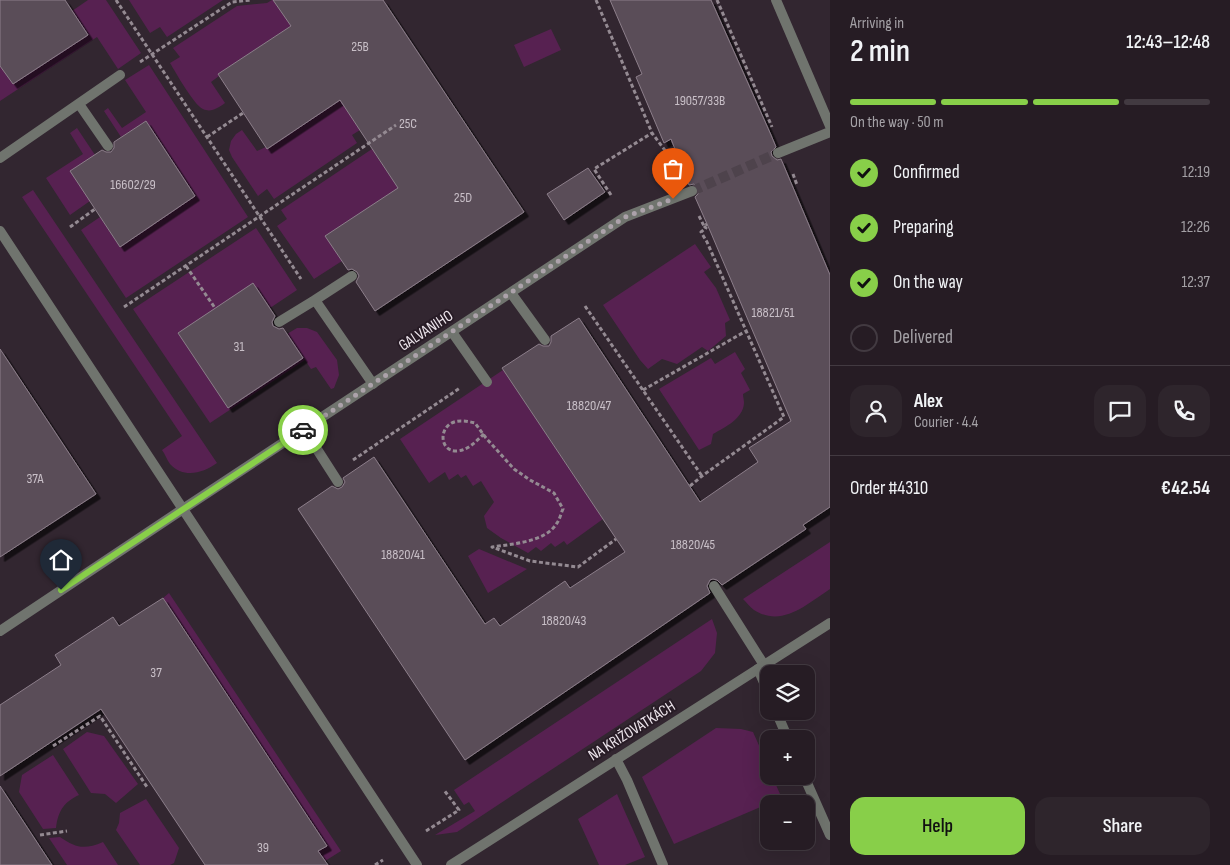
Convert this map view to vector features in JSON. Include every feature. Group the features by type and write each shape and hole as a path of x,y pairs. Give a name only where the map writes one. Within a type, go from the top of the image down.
{"street":[{"path":"776,0 830,126"},
{"path":"0,158 120,75"},
{"path":"78,104 108,146"},
{"path":"781,152 830,132"},
{"name":"GALVANIHO","path":"183,509 625,217 692,191"},
{"path":"0,231 417,865"},
{"path":"279,322 352,276"},
{"path":"511,293 545,340"},
{"path":"315,300 373,384"},
{"path":"452,332 486,382"},
{"path":"304,429 338,482"},
{"path":"0,631 183,509"},
{"path":"714,586 760,665"},
{"name":"NA KRIŽOVATKÁCH","path":"764,665 830,623"},
{"name":"NA KRIŽOVATKÁCH","path":"451,865 760,668"},
{"path":"616,759 627,780 663,865"},
{"path":"808,785 829,828"}],"path":[{"path":"116,0 315,300"},
{"path":"120,75 232,2 251,0"},
{"path":"596,0 652,133 679,168"},
{"path":"717,0 781,152 797,185"},
{"path":"207,137 243,113"},
{"path":"124,308 396,125"},
{"path":"625,217 594,169 652,133"},
{"path":"70,226 95,209"},
{"path":"690,486 784,417 701,232 706,228 704,226"},
{"path":"186,266 215,308"},
{"path":"585,306 702,476"},
{"path":"644,390 746,331"},
{"path":"347,464 468,383"},
{"path":"484,434 471,446 458,451 451,450 445,445 443,437 445,429 450,423 462,420 475,423 514,469 554,494 563,509 557,525 544,535 525,542 492,547 530,561 578,567 616,539"},
{"path":"53,746 100,716 147,787"},
{"path":"423,833 459,810 444,790"},
{"path":"40,835 67,831"},
{"path":"375,865 384,859"}],"shaded area":[{"path":"88,0 106,0 141,53 118,69 97,37 0,101 0,66 13,84 88,35 72,11"},
{"path":"129,0 223,0 167,37 160,27 150,33"},
{"path":"272,0 291,26 218,74 219,76 211,82 225,103 212,110 203,109 190,95 170,63 180,57 173,48 237,6 267,3"},
{"path":"551,29 561,50 524,67 514,45"},
{"path":"149,65 248,217 126,298 81,230 100,217 120,247 195,196 146,121 121,137 104,111 108,108 122,128 146,112 125,80"},
{"path":"340,100 360,130 352,135 357,143 274,199 267,189 258,196 229,150 231,141 236,134 242,130 257,151 266,147 267,149"},
{"path":"77,128 95,155 90,201 70,215 46,178 83,154 70,133"},
{"path":"372,149 398,188 326,236 342,261 314,279 277,226 287,219 281,210"},
{"path":"33,190 217,463 194,473 181,472 170,464 162,450 182,436 22,197"},
{"path":"256,228 297,290 270,308 253,284 178,333 228,408 303,358 287,334 297,328 307,328 317,332 337,360 339,375 334,388 331,389 316,367 311,369 305,360 210,423 133,309"},
{"path":"695,244 711,267 704,272 716,288 730,320 725,323 726,336 708,351 702,347 677,364 662,359 648,369 603,305"},
{"path":"735,352 745,369 741,373 750,390 743,394 743,409 737,418 713,434 711,444 699,450 659,389 711,358 715,364"},
{"path":"503,370 603,519 567,545 564,541 555,547 551,543 541,551 536,547 528,553 501,538 487,528 484,516 494,502 481,481 473,486 466,475 461,478 458,474 449,480 445,472 429,483 400,439"},
{"path":"830,542 830,589 803,607 784,615 764,615 754,610 743,599"},
{"path":"479,549 527,569 488,593 468,556"},
{"path":"169,593 341,851 325,861 318,851 327,846 163,598"},
{"path":"712,619 717,633 715,653 701,671 457,832 435,835 475,811 469,802 464,805 454,790"},
{"path":"716,728 741,729 753,732 760,748 760,785 776,785 780,795 760,795 760,807 674,844 642,777"},
{"path":"87,732 104,736 138,784 116,803 105,794 91,793 63,749"},
{"path":"53,755 79,795 69,801 63,808 58,817 56,828 43,829 19,792 22,775"},
{"path":"617,794 645,857 625,865 599,865 578,819"},
{"path":"146,799 179,848 174,863 170,865 140,865 116,830 120,813"},
{"path":"60,837 80,847 103,842 118,865 67,865 49,838"}],"building":[{"path":"0,0 65,0 88,35 13,84 0,66"},
{"path":"273,0 383,0 524,212 375,311 356,282 359,276 357,272 352,269 348,270 325,236 398,188 340,100 267,149 218,74 291,26"},
{"path":"610,0 711,0 771,135 776,147 771,152 772,156 777,160 781,159 830,275 830,507 803,525 806,529 722,585 717,580 710,580 707,586 710,593 465,760 298,509 332,486 338,489 342,487 345,482 343,478 374,457 485,624 494,618 500,626 565,581 570,588 625,552 502,368 539,344 549,346 551,336 579,318 700,502 758,462 749,448 791,421 695,197 699,193 698,188 694,184 689,185 671,139 664,143 636,77 642,74"},
{"path":"146,121 195,196 120,247 70,171 102,150 111,152 114,148 114,142"},
{"path":"588,168 605,192 564,220 547,194"},
{"path":"253,283 275,316 272,322 273,326 279,329 283,328 303,358 228,408 178,333"},
{"path":"0,349 96,494 0,557"},
{"path":"163,598 327,846 318,851 328,865 205,865 101,709 0,776 0,705 61,665 55,655 113,617 119,626"},
{"path":"0,786 52,865 0,865"}],"tunnel":[{"path":"692,191 778,153"}],"way so far":[{"path":"303,430 625,217 673,199"}],"route":[{"path":"61,590 303,430"}]}
